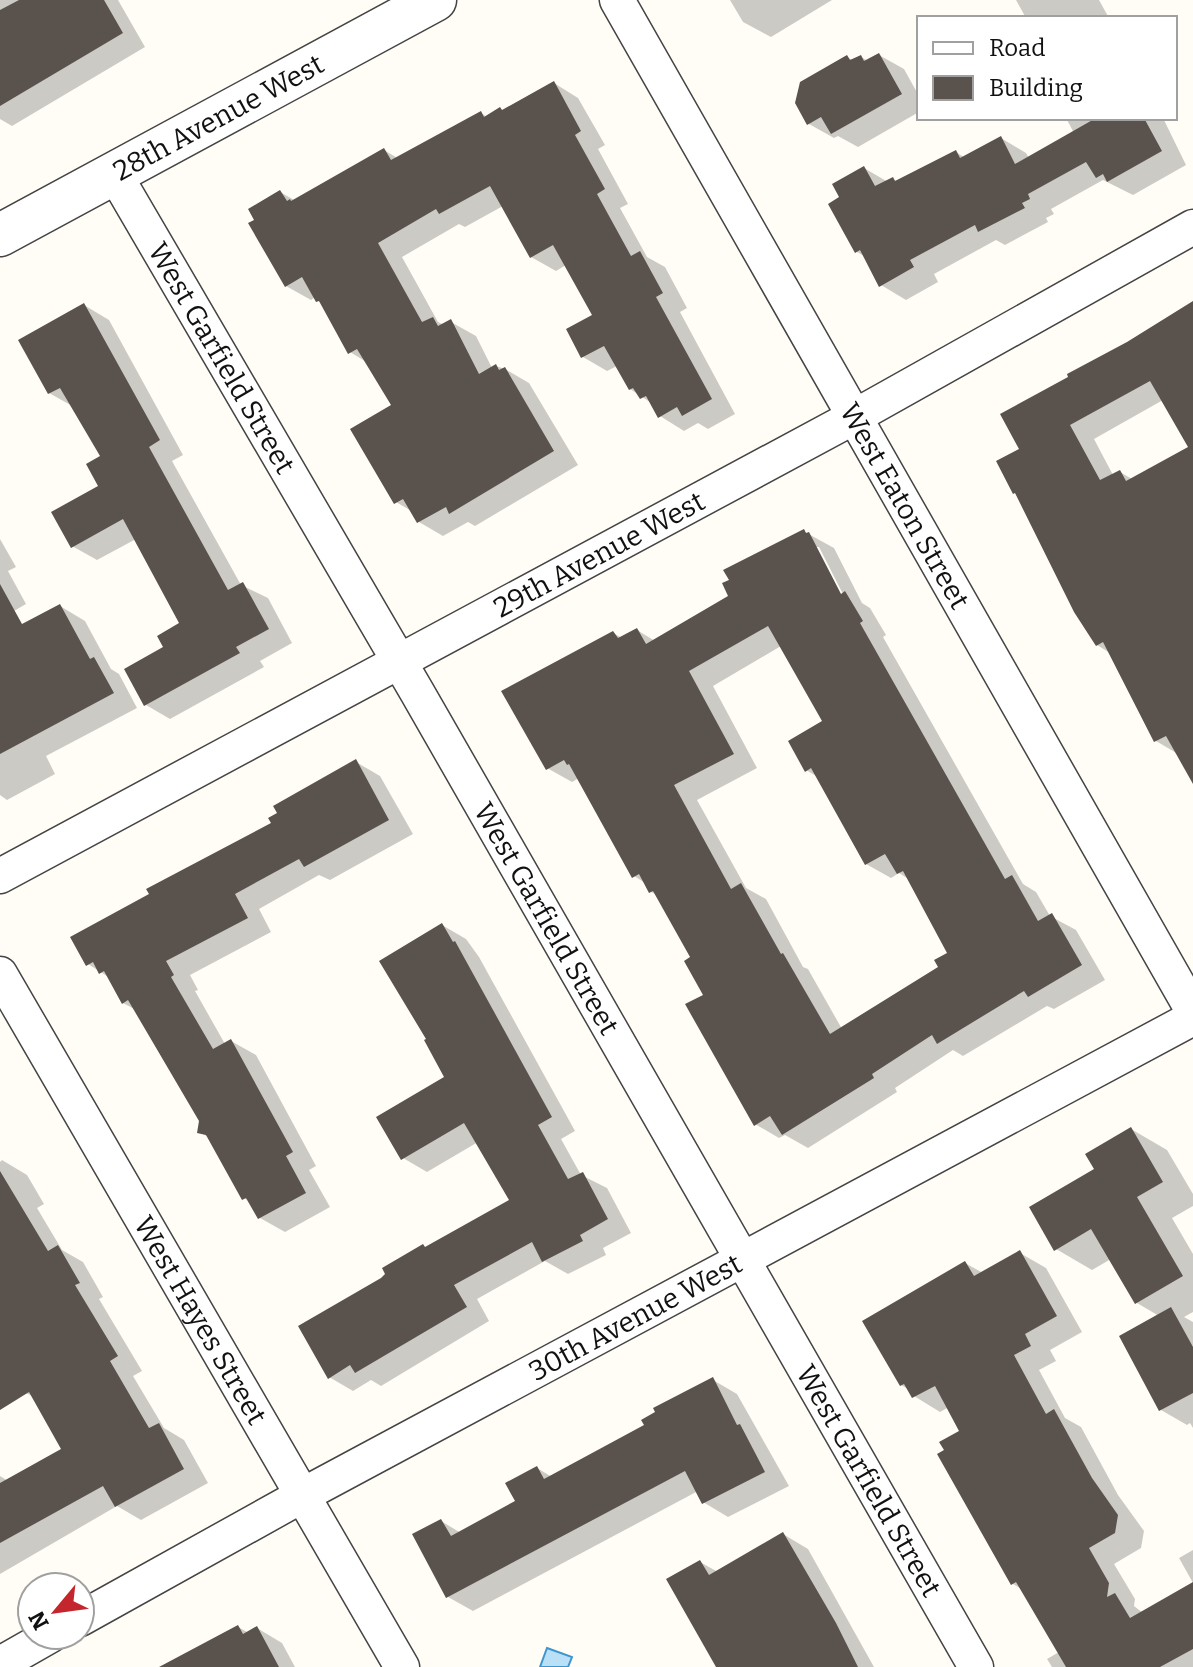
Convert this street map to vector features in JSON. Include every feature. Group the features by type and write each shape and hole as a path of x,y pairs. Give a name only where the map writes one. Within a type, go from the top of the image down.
{"street":[{"name":"28th Avenue West","path":"0,235 435,0"},
{"name":"West Eaton Street","path":"617,0 1193,1011"},
{"name":"West Garfield Street","path":"114,173 399,661 976,1667"},
{"name":"29th Avenue West","path":"0,876 854,417 1193,227"},
{"name":"West Hayes Street","path":"0,974 402,1667"},
{"name":"30th Avenue West","path":"96,1610 303,1495 1193,1018"},
{"path":"0,1664 23,1651"}],"water":[{"path":"547,1648 572,1657 568,1667 540,1667"}],"building":[{"path":"19,0 104,0 123,33 0,106 0,10"},
{"path":"879,53 902,94 831,134 821,117 807,125 795,103 800,82 847,55 850,60 861,55 864,61"},
{"path":"554,81 581,131 575,135 605,189 597,194 631,256 640,251 663,293 656,297 712,399 682,416 677,407 658,418 646,396 640,399 633,388 629,390 604,346 581,358 566,329 592,315 553,245 530,258 490,186 439,214 436,209 378,243 422,322 433,317 438,326 451,319 479,374 496,364 499,370 505,367 554,451 449,514 446,507 417,523 403,499 394,504 350,429 391,405 357,349 348,354 302,277 285,287 248,223 254,220 248,209 280,190 287,201 291,201 384,148 391,160 481,111 484,117 500,107 502,110"},
{"path":"1092,120 1145,120 1162,151 1107,182 1103,174 1096,178 1086,162 1028,194 1030,199 1022,203 1025,208 978,232 975,225 910,260 914,267 879,287 860,250 855,253 828,204 839,197 832,184 864,166 875,186 893,177 895,181 956,150 960,158 1001,136 1015,164"},
{"path":"1193,301 1193,784 1166,736 1154,742 1103,642 1096,646 1074,612 996,461 1019,449 1000,414","holes":["1150,381 1188,447 1126,481 1120,470 1100,480 1070,425"]},
{"path":"84,303 160,440 149,447 228,590 243,582 269,629 236,647 240,653 144,706 124,669 163,647 157,636 179,623 123,519 71,548 51,512 98,486 86,464 100,456 60,388 48,394 18,340"},
{"path":"804,529 806,533 809,532 841,594 845,591 863,621 860,623 1005,879 1012,875 1038,921 1052,913 1082,965 1028,997 1024,991 937,1044 932,1035 872,1074 874,1078 782,1135 770,1116 754,1126 685,1004 703,995 684,961 690,957 653,891 649,893 639,874 632,878 569,764 564,760 546,770 501,691 613,631 618,638 637,628 646,644 728,596 722,583 729,580 723,570","holes":["768,626 822,721 788,741 805,772 811,768 865,865 885,854 897,874 903,871 947,953 934,960 938,967 830,1034 741,883 731,889 674,785 734,754 689,671"]},
{"path":"0,584 22,624 60,604 90,659 94,657 114,693 0,754"},
{"path":"356,759 389,820 304,867 299,859 235,894 248,918 166,961 174,975 171,977 213,1049 231,1039 293,1152 286,1156 306,1193 258,1219 246,1198 242,1200 206,1135 197,1133 199,1121 128,1000 122,1004 104,971 99,974 93,962 86,966 70,937 149,894 146,889 271,823 268,818 277,813 273,806"},
{"path":"442,923 455,941 552,1117 538,1125 568,1179 583,1172 608,1219 580,1235 583,1241 542,1262 532,1242 454,1285 467,1307 355,1373 350,1365 328,1379 298,1326 381,1278 385,1274 382,1268 509,1200 464,1123 401,1160 376,1117 444,1077 426,1039 379,961"},
{"path":"1131,1127 1163,1182 1137,1197 1183,1276 1135,1304 1091,1229 1054,1251 1029,1207 1094,1169 1085,1154"},
{"path":"0,1171 48,1251 58,1245 80,1283 75,1285 118,1356 110,1361 149,1428 159,1423 184,1469 115,1507 103,1486 0,1543 0,1483 61,1449 29,1392 0,1410"},
{"path":"1020,1250 1057,1316 1025,1334 1031,1346 1014,1355 1046,1414 1054,1409 1092,1478 1118,1515 1115,1533 1089,1548 1109,1583 1107,1597 1115,1593 1130,1618 1193,1582 1193,1649 1160,1667 1066,1667 1016,1582 1011,1585 937,1454 944,1450 939,1442 959,1431 935,1386 912,1398 904,1384 900,1386 862,1321 965,1261 974,1276"},
{"path":"1171,1307 1193,1347 1193,1393 1159,1411 1119,1336"},
{"path":"713,1377 765,1472 702,1504 685,1471 446,1598 412,1534 441,1519 451,1536 515,1501 505,1483 537,1466 544,1479 644,1425 641,1420 655,1412 653,1408"},
{"path":"783,1532 858,1667 716,1667 666,1579 700,1560 709,1575"},
{"path":"238,1625 243,1634 257,1626 279,1667 159,1667"}]}
